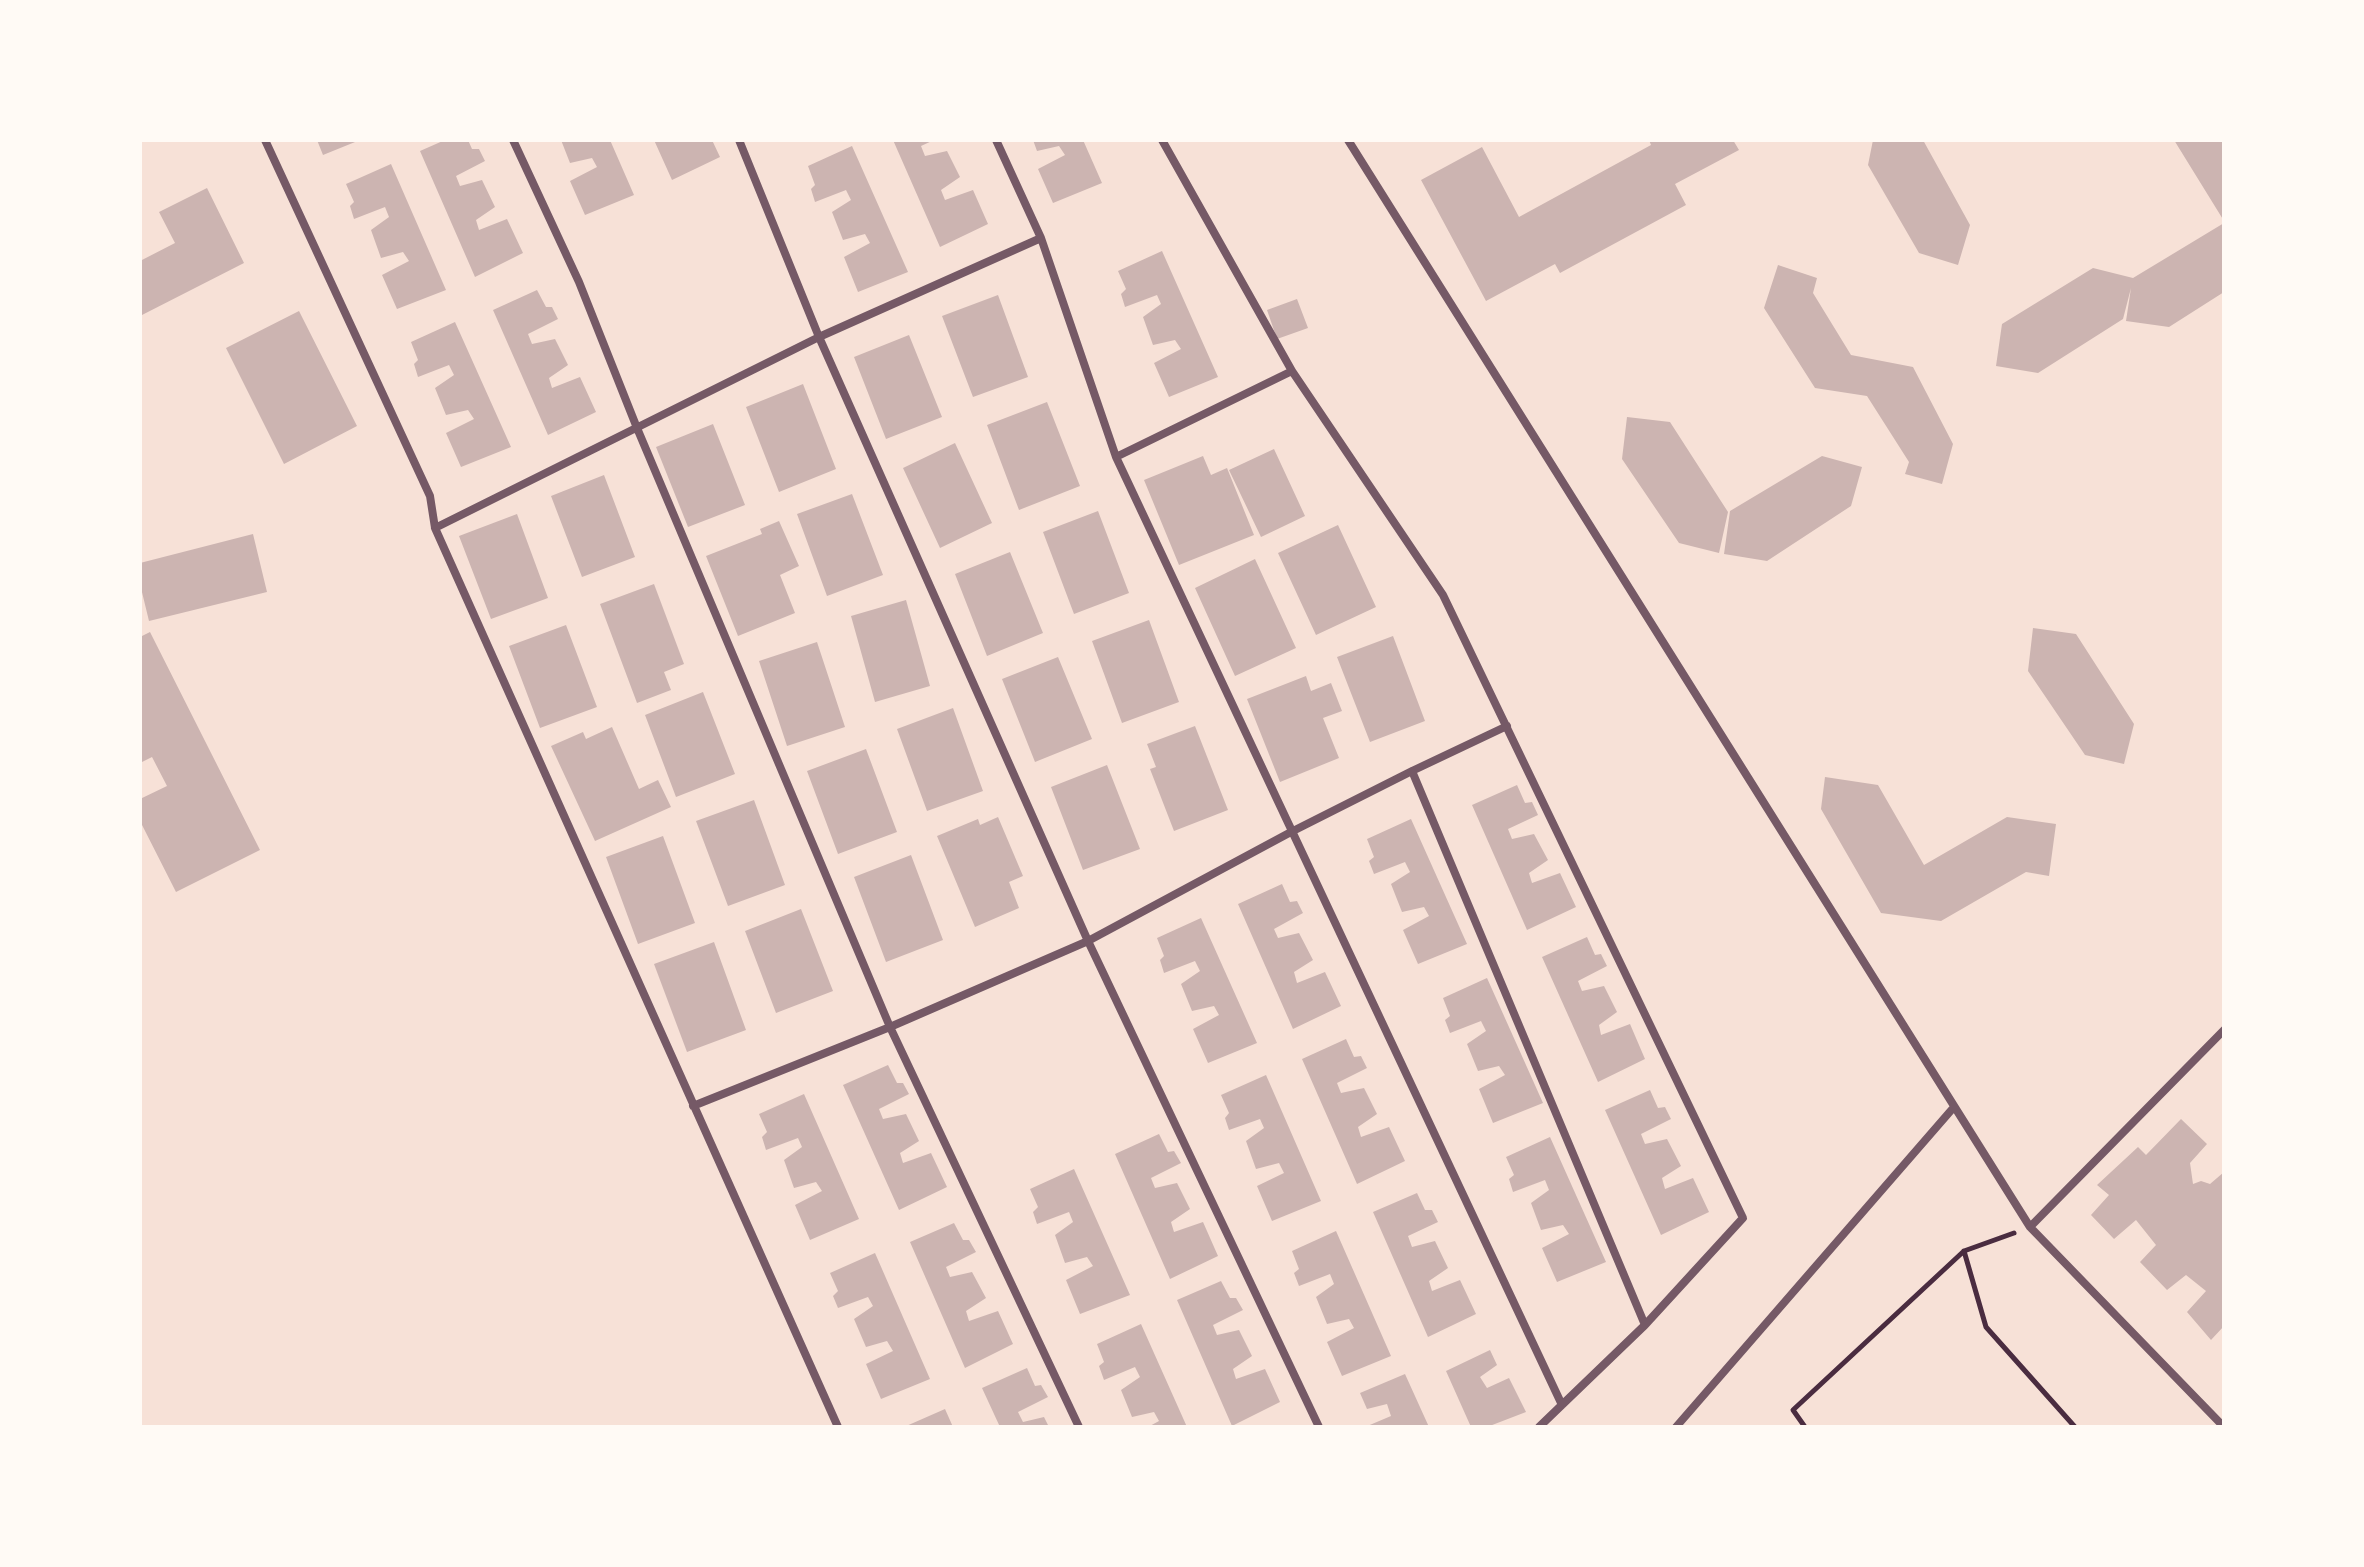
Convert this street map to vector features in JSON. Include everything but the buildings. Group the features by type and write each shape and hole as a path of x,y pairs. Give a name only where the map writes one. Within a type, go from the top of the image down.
{"street":[{"path":"265,140 430,496 435,528 838,1427"},
{"path":"513,140 579,282 637,428 890,1027 1079,1427"},
{"path":"739,140 819,337 1088,941 1319,1427"},
{"path":"996,140 1041,238 1116,457 1562,1405"},
{"path":"1162,140 1292,371 1443,595 1743,1218 1645,1325 1539,1427"},
{"path":"1348,140 2030,1227 2224,1427"},
{"path":"435,528 819,337 1041,238"},
{"path":"1116,457 1292,371"},
{"path":"693,1106 890,1027 1088,941 1291,832 1507,726"},
{"path":"1412,771 1645,1325"},
{"path":"2030,1227 2222,1037"},
{"path":"1676,1427 1954,1107"}],"path":[{"path":"1805,1427 1793,1410 1964,1251 2030,1227"},
{"path":"1964,1251 1986,1327 2075,1427"}]}
